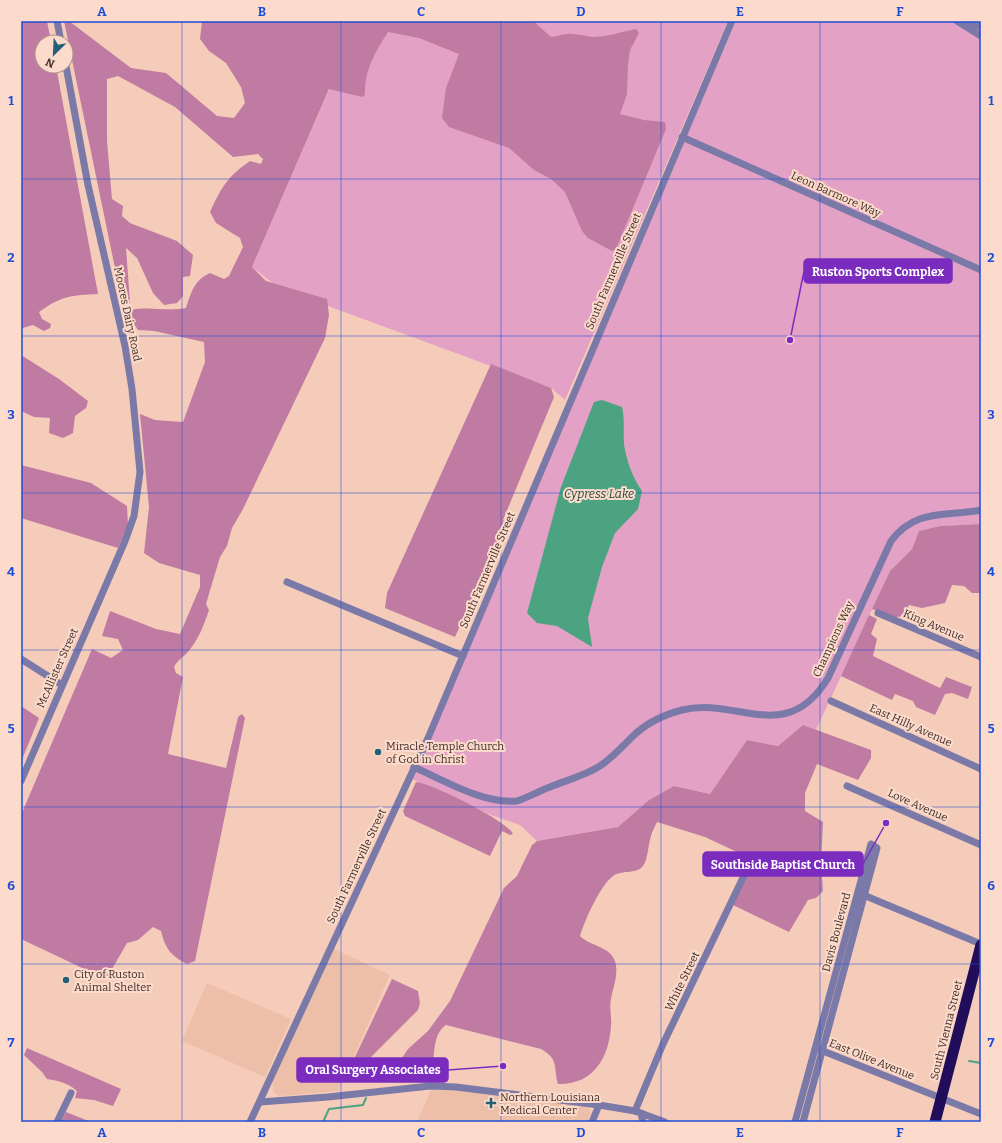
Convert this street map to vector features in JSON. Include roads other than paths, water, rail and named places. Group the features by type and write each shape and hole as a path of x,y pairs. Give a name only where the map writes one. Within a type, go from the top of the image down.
{"highway":[{"name":"South Vienna Street","path":"935,1122 981,944"}],"street":[{"path":"57,21 59,34"},
{"name":"South Farmerville Street","path":"250,1122 284,1044 414,767 463,656 732,21"},
{"path":"958,21 981,27"},
{"path":"958,21 981,36"},
{"name":"Moores Dairy Road","path":"67,74 88,185 125,346 133,397 140,472 134,516 115,565"},
{"name":"Leon Barmore Way","path":"682,137 981,270"},
{"name":"Champions Way","path":"414,767 486,798 505,802 517,801 588,773 607,760 643,727 664,716 700,707 720,708 758,716 793,711 815,696 828,678 891,541 898,531 907,524 922,518 981,510"},
{"name":"McAllister Street","path":"21,781 115,565"},
{"path":"287,582 463,656"},
{"name":"King Avenue","path":"878,614 981,657"},
{"path":"21,659 62,685"},
{"name":"East Hilly Avenue","path":"831,701 981,769"},
{"name":"Love Avenue","path":"847,786 981,844"},
{"name":"Davis Boulevard","path":"796,1122 819,1049 861,894 871,844 877,848 861,894"},
{"name":"White Street","path":"638,1112 663,1044 751,861"},
{"path":"861,894 981,944"},
{"name":"Davis Boulevard","path":"803,1122 819,1049"},
{"name":"East Olive Avenue","path":"819,1049 981,1114"},
{"path":"260,1102 328,1097 432,1086 476,1088 599,1105 638,1112 665,1122"},
{"path":"57,1122 70,1093"},
{"path":"592,1122 599,1105"},
{"path":"638,1112 643,1122"}],"water":[{"name":"Cypress Lake","path":"602,400 622,407 626,456 633,475 642,491 638,509 615,533 602,567 588,618 592,647 557,626 537,623 527,613 561,487 594,402"}],"waterway":[{"path":"969,1061 981,1063"},
{"path":"323,1122 329,1109 363,1105 366,1098"}],"place":[{"name":"Ruston Sports Complex","path":"790,340"},
{"name":"Miracle Temple Church of God in Christ","path":"378,752"},
{"name":"Southside Baptist Church","path":"886,823"},
{"name":"City of Ruston Animal Shelter","path":"66,980"},
{"name":"Oral Surgery Associates","path":"503,1066"},
{"name":"Northern Louisiana Medical Center","path":"491,1103"}]}
